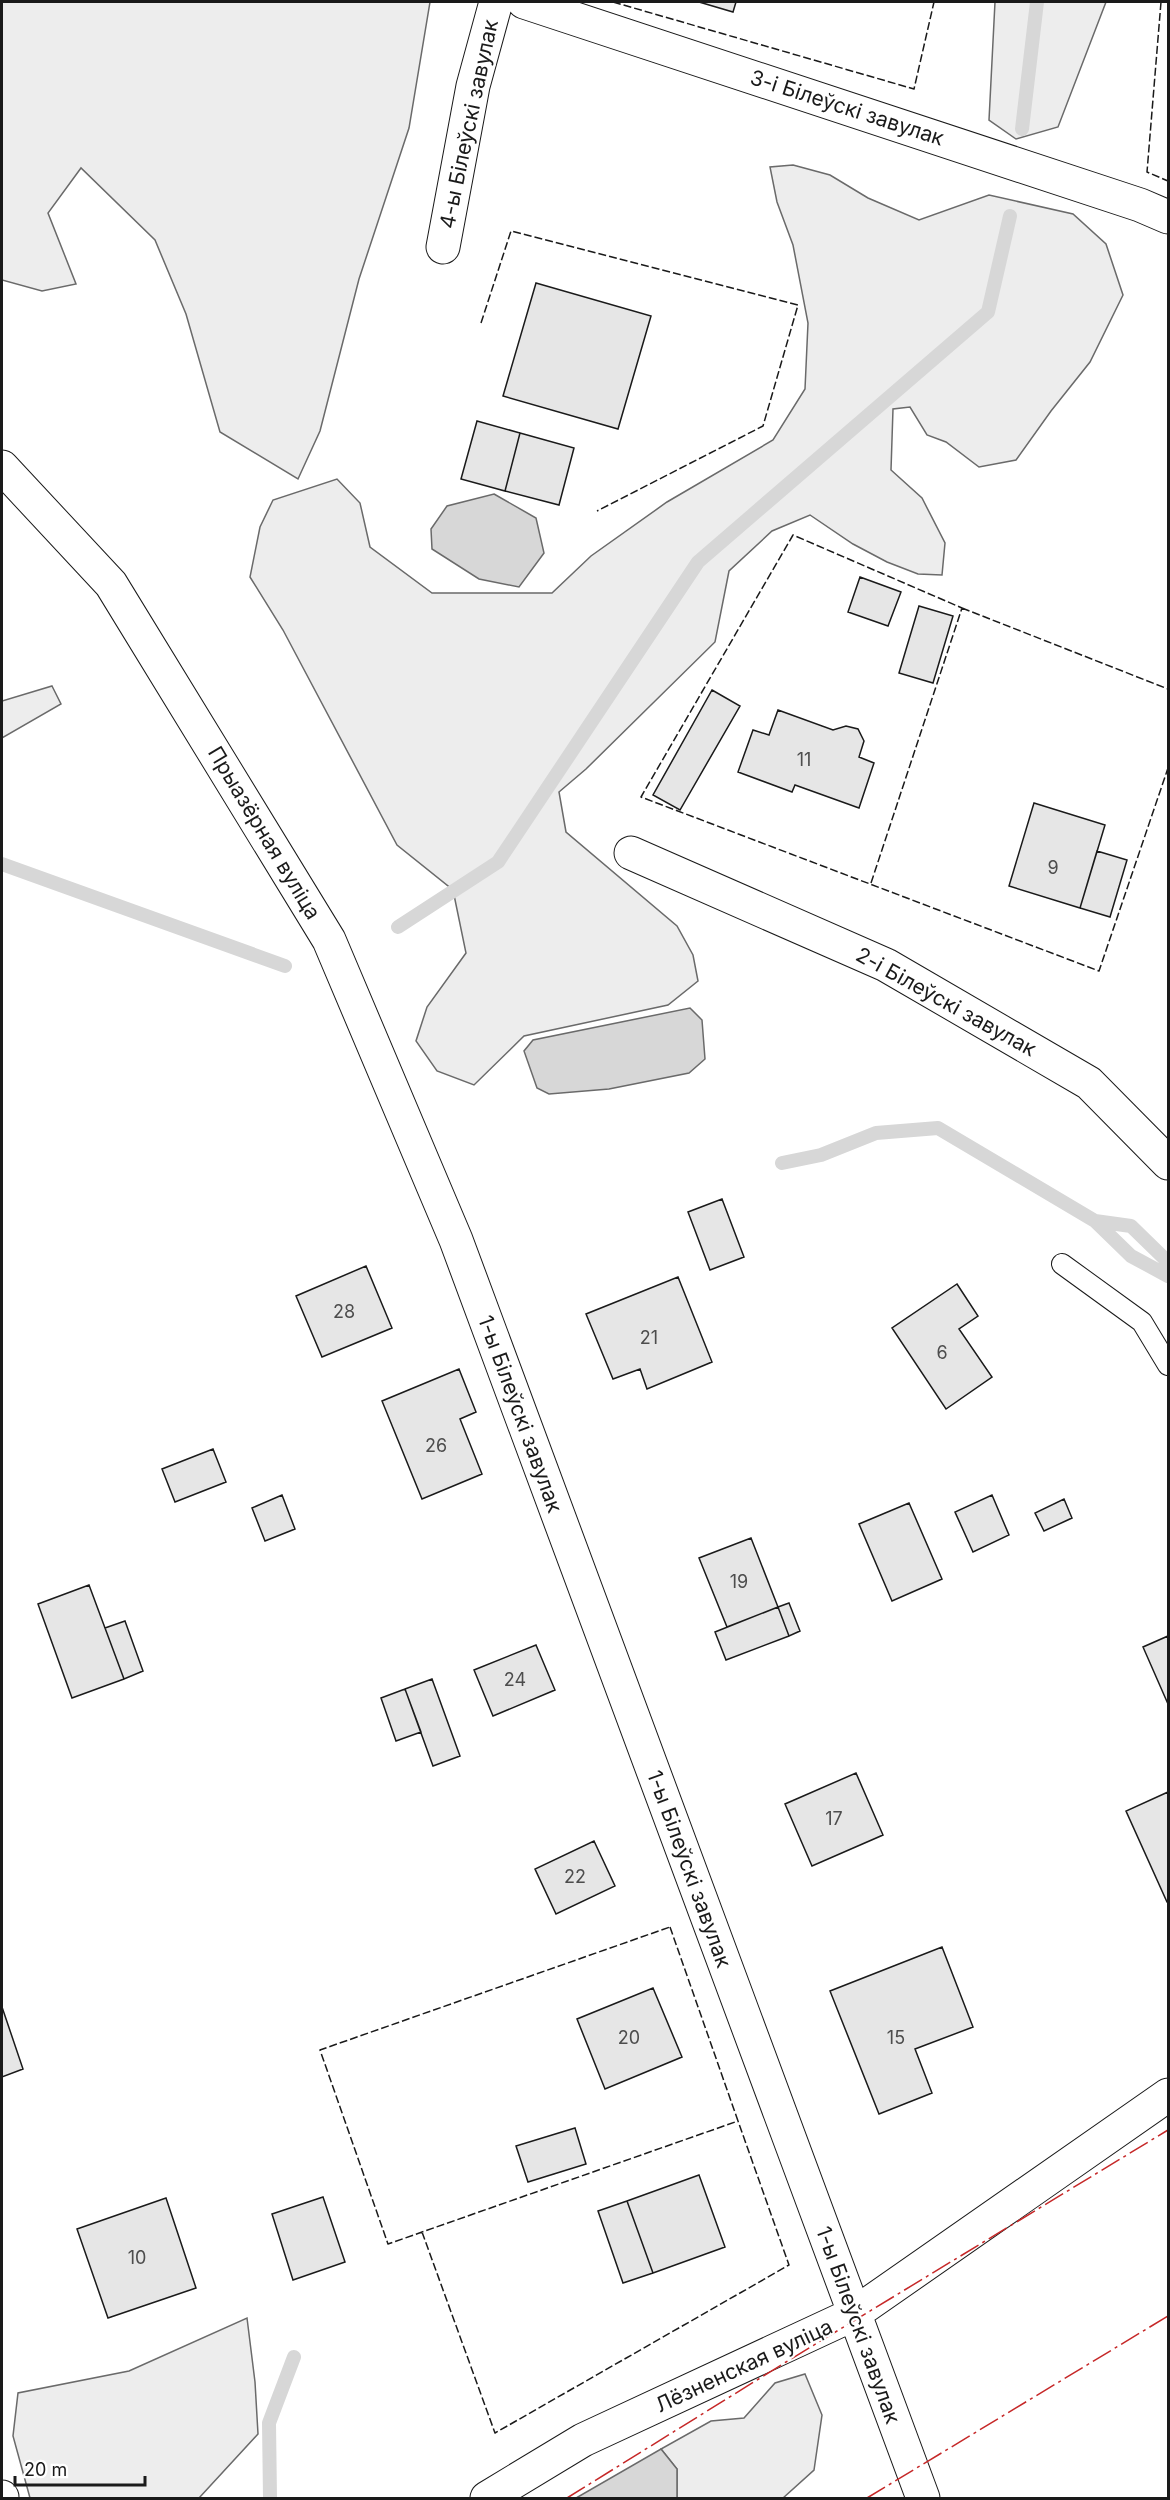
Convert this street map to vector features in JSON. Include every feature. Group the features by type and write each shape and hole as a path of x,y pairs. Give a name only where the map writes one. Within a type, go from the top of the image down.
{"street":[{"name":"4-ы Білеўскі завулак","path":"443,247 474,86 496,2"},
{"name":"3-і Білеўскі завулак","path":"524,2 1168,216"},
{"name":"Прыазёрная вуліца","path":"2,467 111,584 329,940 456,1240"},
{"name":"2-і Білеўскі завулак","path":"631,854 886,964 1089,1083 1168,1163"},
{"name":"1-ы Білеўскі завулак","path":"456,1240 923,2499"},
{"name":"Лёзненская вуліца","path":"487,2499 583,2440 854,2314 1168,2095"}],"lane":[{"path":"1062,1264 1142,1322 1168,1365"}],"shaded area":[{"path":"2,2 430,2 409,128 359,279 320,431 298,479 220,432 186,314 155,240 81,168 48,213 76,284 42,291 2,280"},
{"path":"995,2 1106,2 1058,127 1016,139 989,120"},
{"path":"793,165 830,175 868,198 919,220 989,195 1073,214 1106,244 1123,295 1090,362 1016,460 979,467 946,442 927,435 910,407 893,409 891,470 922,498 945,543 942,575 918,574 887,562 853,544 810,515 772,531 729,571 715,642 586,769 559,792 566,832 677,926 693,955 698,981 668,1005 524,1036 474,1085 437,1071 416,1041 427,1007 466,953 453,890 397,845 283,630 250,577 260,527 273,500 337,479 360,503 370,547 432,593 552,593 591,556 667,502 773,440 805,389 808,323 793,245 777,202 770,167"},
{"path":"494,494 536,518 544,553 519,587 479,579 432,549 431,529 447,506"},
{"path":"52,686 61,704 2,738 2,701"},
{"path":"690,1008 702,1020 705,1059 689,1073 609,1089 549,1094 537,1088 524,1051 533,1040"},
{"path":"247,2318 255,2382 258,2434 199,2498 30,2498 13,2436 18,2393 129,2371"},
{"path":"805,2374 822,2415 814,2470 783,2498 677,2498 677,2469 661,2449 711,2421 744,2418 775,2383"},
{"path":"661,2449 677,2469 677,2498 576,2498"}],"building":[{"path":"699,2 736,2 733,12"},
{"path":"536,283 651,316 618,429 503,396"},
{"path":"477,421 520,433 505,491 461,479"},
{"path":"520,433 574,448 559,505 505,491"},
{"path":"860,577 901,592 888,626 848,612"},
{"path":"919,606 953,616 933,683 899,673"},
{"path":"712,690 740,706 680,810 653,795"},
{"path":"778,710 833,730 846,726 858,729 864,741 859,757 874,763 859,808 795,785 792,792 738,772 753,730 769,735"},
{"path":"1034,803 1105,825 1080,908 1009,886"},
{"path":"1097,851 1127,860 1110,917 1080,908"},
{"path":"722,1199 744,1257 710,1270 688,1212"},
{"path":"366,1266 392,1328 322,1357 296,1296"},
{"path":"678,1277 712,1362 647,1389 640,1369 613,1379 586,1314"},
{"path":"957,1284 978,1316 959,1329 992,1377 946,1409 892,1328"},
{"path":"459,1369 476,1412 460,1419 482,1474 422,1499 382,1401"},
{"path":"213,1449 226,1482 175,1502 162,1469"},
{"path":"282,1495 295,1529 265,1541 252,1508"},
{"path":"992,1495 1009,1535 973,1552 955,1512"},
{"path":"1064,1499 1072,1518 1044,1531 1035,1513"},
{"path":"909,1503 942,1579 892,1601 859,1524"},
{"path":"751,1538 778,1607 727,1627 699,1558"},
{"path":"89,1585 124,1679 72,1698 38,1604"},
{"path":"789,1603 800,1631 789,1636 778,1607"},
{"path":"778,1607 789,1636 726,1660 715,1632"},
{"path":"125,1621 143,1671 124,1679 105,1628"},
{"path":"1168,1636 1168,1704 1143,1647"},
{"path":"536,1645 555,1690 493,1716 474,1670"},
{"path":"432,1679 460,1756 433,1766 405,1689"},
{"path":"405,1689 421,1732 396,1741 381,1698"},
{"path":"856,1773 883,1835 812,1866 785,1804"},
{"path":"1168,1792 1168,1902 1167,1902 1126,1811"},
{"path":"594,1841 615,1886 556,1914 535,1869"},
{"path":"942,1947 973,2027 915,2049 932,2093 879,2114 830,1991"},
{"path":"653,1988 682,2057 605,2089 577,2019"},
{"path":"2,2007 23,2069 2,2077"},
{"path":"575,2128 586,2164 528,2182 516,2146"},
{"path":"699,2175 725,2247 653,2273 627,2201"},
{"path":"323,2197 345,2262 293,2280 272,2214"},
{"path":"166,2198 196,2288 108,2318 77,2229"},
{"path":"627,2201 653,2273 623,2283 598,2211"}],"waterway":[{"path":"1022,129 1037,2"},
{"path":"398,927 498,862 698,562 988,312 1010,216"},
{"path":"2,864 285,966"},
{"path":"782,1163 821,1155 876,1133 938,1128 1095,1221 1131,1256 1168,1276"},
{"path":"1095,1221 1131,1226 1168,1262"},
{"path":"270,2498 269,2423 294,2357"}],"fence":[{"path":"613,2 914,89 934,2"},
{"path":"1161,2 1147,172 1168,181"},
{"path":"481,323 511,231 798,305 763,426 597,511"},
{"path":"871,883 962,608 793,535 641,797 1099,971 1168,768"},
{"path":"962,608 1168,689"},
{"path":"670,1927 738,2121 388,2244 320,2050 670,1927"},
{"path":"422,2232 495,2433 789,2265 738,2121"}],"power":[{"path":"567,2498 1168,2130"},
{"path":"867,2498 1168,2316"}]}
